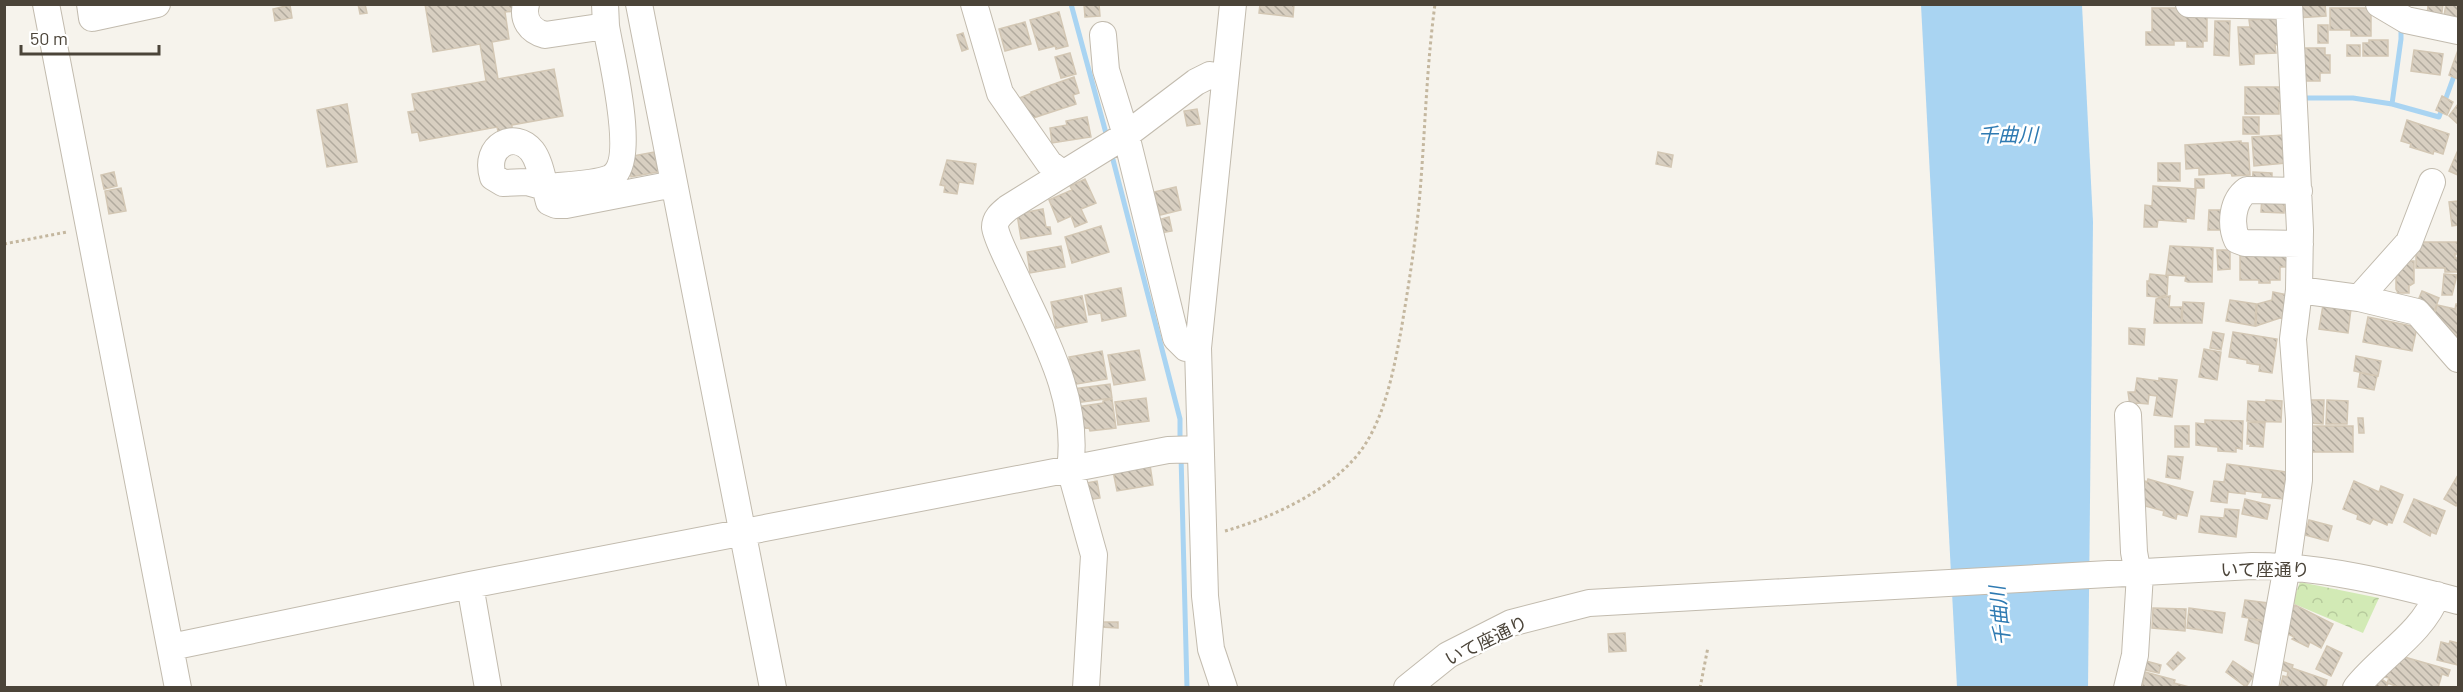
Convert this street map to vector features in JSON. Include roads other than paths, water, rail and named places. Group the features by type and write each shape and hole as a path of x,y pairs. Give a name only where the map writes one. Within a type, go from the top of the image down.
{"street":[{"path":"46,4 178,687"},
{"path":"90,4 92,18 125,8 157,4"},
{"path":"526,4 526,18 530,27 536,33 545,35 605,15 624,133 620,165 611,177 545,187 549,202 566,205 674,184"},
{"path":"639,4 773,687"},
{"path":"974,4 1000,93 1049,163 1062,173"},
{"path":"1224,687 1211,649 1205,596 1203,537 1185,450 1198,348 1233,4"},
{"path":"2189,4 2289,5 2299,191 2299,290 2293,339 2299,418 2299,480 2287,566 2265,687"},
{"path":"2379,4 2406,20 2458,31"},
{"path":"1103,35 1115,142 1176,338 1186,348 1198,348"},
{"path":"1086,687 1094,555 1070,468 1072,454 1066,402 1060,372 1008,260 995,226 998,218 1008,208 1115,142 1196,82 1210,75 1224,76"},
{"path":"2359,298 2409,242 2432,182"},
{"path":"2299,191 2247,190 2235,203 2234,232 2237,240 2245,243 2300,244"},
{"path":"2299,290 2359,298 2417,312 2458,359"},
{"path":"2127,687 2135,655 2134,552 2128,415"},
{"path":"171,647 470,585 1070,468 1185,450"},
{"name":"いて座通り","path":"1407,687 1448,655 1511,623 1589,603 2252,566 2320,569 2448,598"},
{"path":"470,585 488,687"},
{"path":"2356,687 2367,673 2448,598"}],"water":[{"name":"千曲川","path":"1921,5 2082,5 2093,222 2088,687 1957,687"}],"waterway":[{"path":"1071,4 1107,137"},
{"path":"2306,98 2353,98 2392,104 2401,25"},
{"path":"2392,104 2439,117 2458,65"},
{"path":"1111,152 1180,419 1180,443"},
{"path":"1181,455 1187,688"}]}
